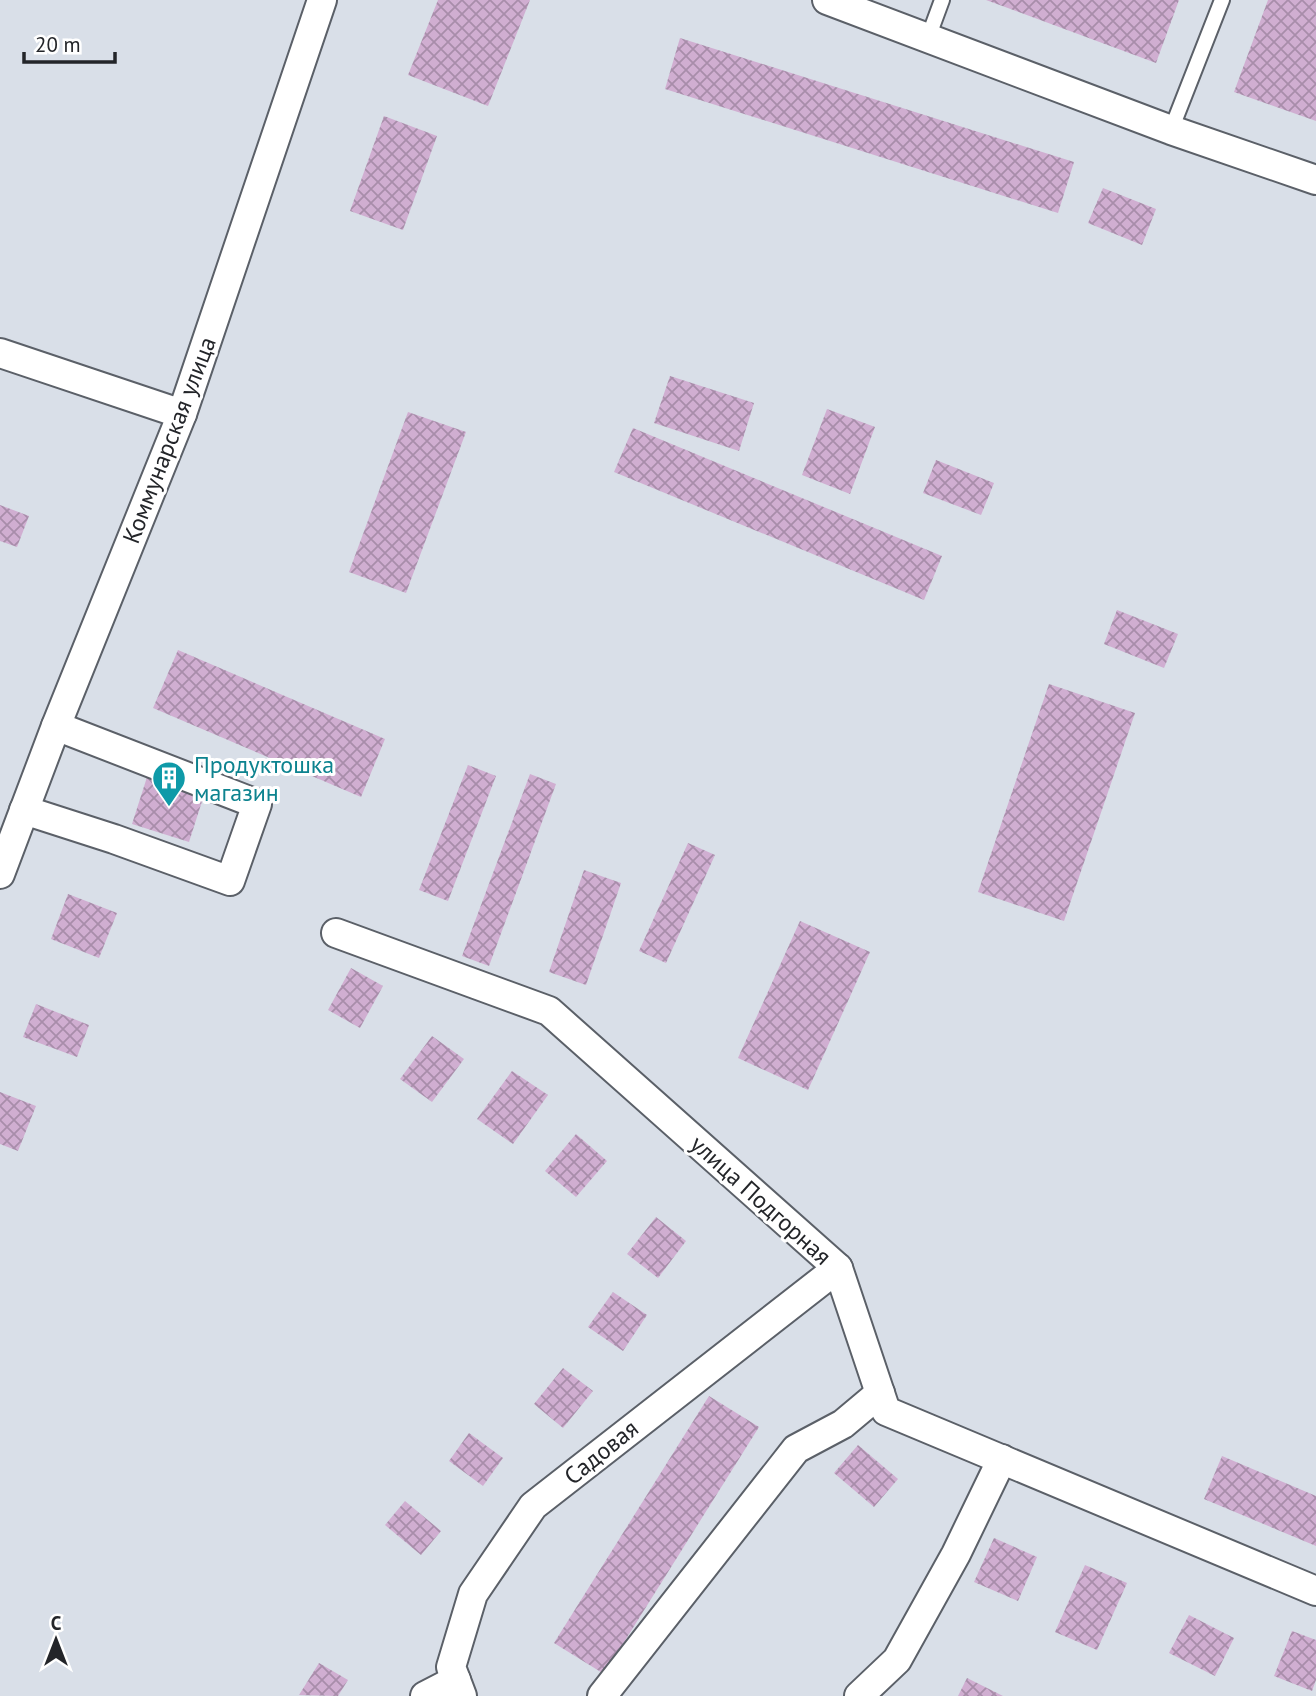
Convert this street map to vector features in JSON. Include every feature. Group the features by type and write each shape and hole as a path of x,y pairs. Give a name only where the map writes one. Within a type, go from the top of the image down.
{"street":[{"name":"Коммунарская улица","path":"0,874 56,726 183,414 322,0"},
{"path":"827,0 1171,130 1316,180"},
{"path":"0,353 183,414"},
{"path":"24,810 114,838 230,881 257,804 56,726"},
{"name":"улица Подгорная","path":"336,933 549,1012 838,1268 886,1411 1316,1591"},
{"name":"Садовая","path":"459,1688 451,1667 472,1594 533,1507 838,1268"},
{"path":"602,1696 796,1449 843,1424 880,1393"},
{"path":"859,1696 897,1660 956,1554 1002,1460"},
{"path":"425,1696 459,1688"}],"lane":[{"path":"928,38 942,0"},
{"path":"1171,130 1222,0"}],"building":[{"path":"438,0 530,0 488,106 408,75"},
{"path":"986,0 1179,0 1156,63"},
{"path":"1268,0 1316,0 1316,121 1234,92"},
{"path":"680,38 1074,162 1058,213 665,89"},
{"path":"384,116 437,136 403,230 350,211"},
{"path":"1103,188 1156,209 1142,245 1088,223"},
{"path":"670,376 754,403 739,451 654,423"},
{"path":"827,409 875,427 850,494 802,475"},
{"path":"408,412 466,432 406,593 349,572"},
{"path":"633,428 942,556 924,600 614,472"},
{"path":"936,460 994,483 981,515 923,493"},
{"path":"0,505 29,516 17,547 0,541"},
{"path":"1117,610 1178,634 1164,668 1104,644"},
{"path":"178,650 385,739 361,797 153,708"},
{"path":"1049,684 1135,713 1064,921 978,892"},
{"path":"468,765 496,776 448,901 419,890"},
{"name":"Продуктошка магазин","path":"148,774 205,792 189,842 132,824"},
{"path":"530,774 556,784 489,966 462,956"},
{"path":"688,843 715,855 666,963 639,951"},
{"path":"584,870 621,883 586,985 549,972"},
{"path":"68,894 117,913 99,958 51,939"},
{"path":"800,921 870,952 808,1090 738,1058"},
{"path":"351,968 383,986 360,1028 328,1010"},
{"path":"36,1004 89,1025 77,1057 23,1037"},
{"path":"432,1036 464,1059 432,1102 400,1079"},
{"path":"512,1071 548,1095 513,1144 477,1119"},
{"path":"0,1092 36,1106 18,1151 0,1144"},
{"path":"576,1134 607,1161 576,1197 545,1171"},
{"path":"656,1217 686,1241 658,1278 627,1254"},
{"path":"613,1292 647,1315 623,1351 588,1327"},
{"path":"563,1368 593,1391 563,1428 534,1404"},
{"path":"709,1396 759,1427 604,1674 554,1643"},
{"path":"469,1433 503,1458 483,1486 449,1461"},
{"path":"858,1445 898,1479 874,1507 834,1473"},
{"path":"1222,1456 1316,1496 1316,1546 1204,1499"},
{"path":"405,1501 441,1531 421,1555 385,1525"},
{"path":"994,1538 1037,1557 1018,1601 974,1582"},
{"path":"1085,1565 1127,1583 1097,1650 1055,1632"},
{"path":"1189,1615 1234,1638 1215,1676 1169,1653"},
{"path":"1292,1631 1316,1640 1316,1680 1312,1691 1274,1676"},
{"path":"319,1663 348,1680 338,1696 299,1695"},
{"path":"967,1678 1003,1696 958,1696"}],"place":[{"name":"Продуктошка магазин","path":"169,808"}]}
